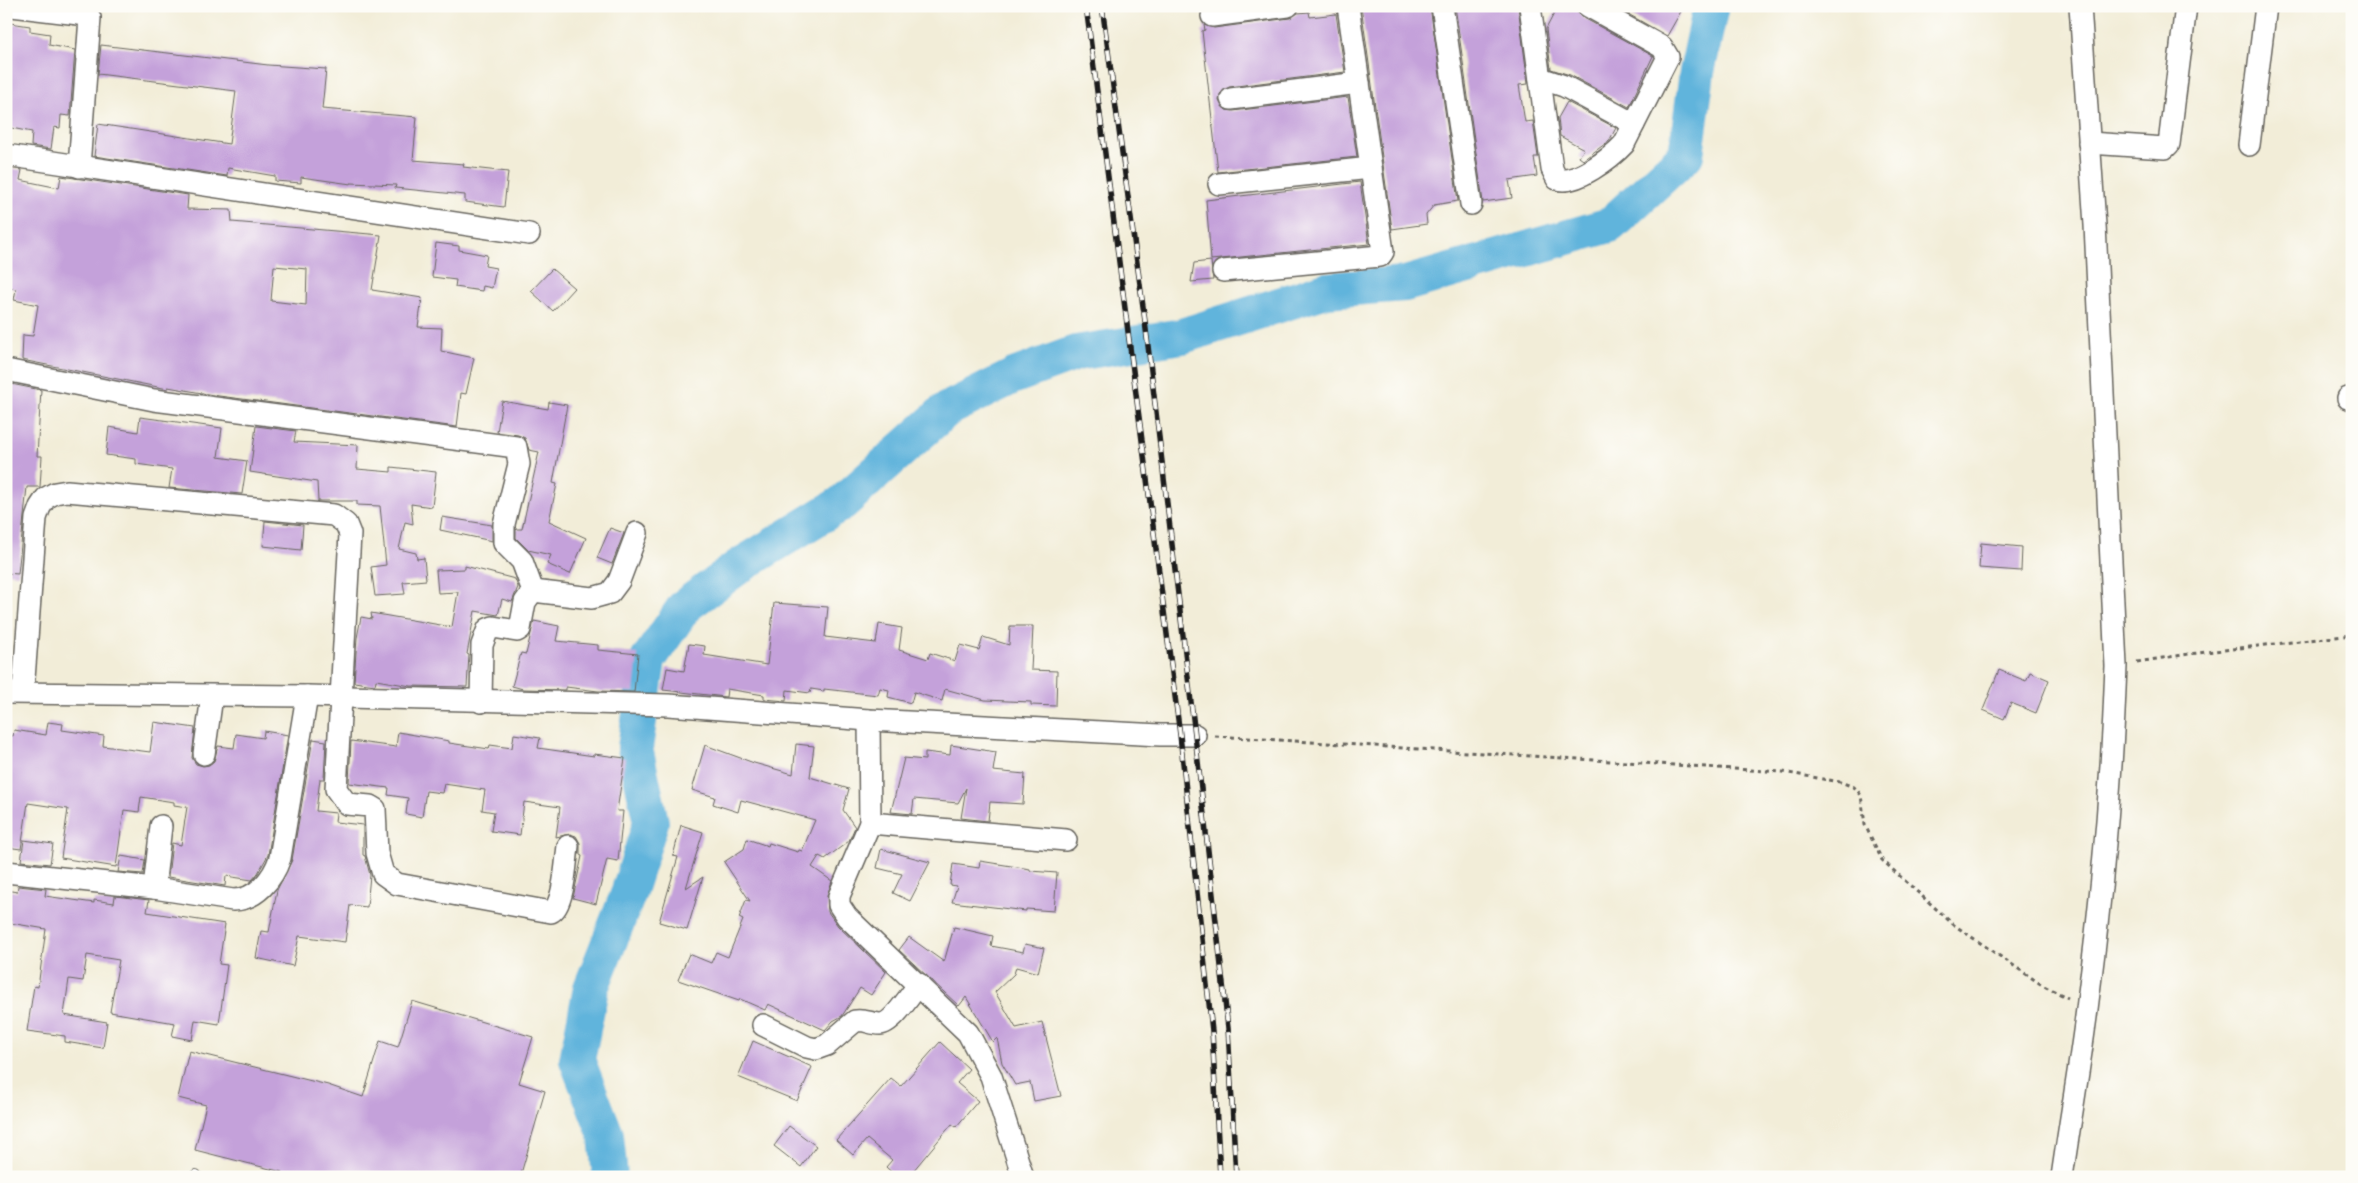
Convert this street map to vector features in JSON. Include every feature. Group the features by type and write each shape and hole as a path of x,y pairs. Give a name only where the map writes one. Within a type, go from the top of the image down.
{"street":[{"path":"12,6 87,15 90,18 79,167"},
{"path":"1212,16 1288,6"},
{"path":"1224,271 1380,256 1383,252 1348,6"},
{"path":"1442,6 1471,204"},
{"path":"1530,6 1552,169 1557,179 1566,181 1615,154 1634,124 1666,65 1667,54 1662,47 1588,6"},
{"path":"2062,1177 2088,1008 2114,739 2116,666 2089,143 2080,6"},
{"path":"2089,143 2165,148 2170,144 2186,6"},
{"path":"2249,146 2266,6"},
{"path":"1540,78 1564,86 1634,124"},
{"path":"1231,99 1359,83"},
{"path":"6,155 528,234"},
{"path":"1219,184 1371,168"},
{"path":"6,370 154,400 516,447 519,464 504,524 504,543 522,562 533,592"},
{"path":"568,846 560,898 556,909 551,912 397,884 387,879 383,874 377,852 375,809 370,806 347,804 336,789 340,735 340,697 350,534 342,520 334,515 67,491 55,493 46,498 40,506 36,518 15,693 307,696 340,697 480,702 668,705 869,720 1160,735 1194,735"},
{"path":"533,592 592,598 610,593 619,581 636,533"},
{"path":"480,702 482,645 485,634 493,627 520,629 525,602 533,592"},
{"path":"204,754 212,696"},
{"path":"6,872 154,888 240,900 255,894 269,880 280,858 307,696"},
{"path":"869,720 870,822 839,896 839,905 847,918 968,1032 991,1076 1024,1177"},
{"path":"870,822 1066,840"},
{"path":"154,888 162,826"},
{"path":"763,1025 807,1047 821,1048 855,1021 861,1020 880,1024 889,1021 919,984"}],"path":[{"path":"2116,666 2189,654 2352,635"},
{"path":"1194,735 1783,772 1840,782 1854,787 1861,795 1865,825 1882,860 1954,925 2042,985 2088,1008"}],"building":[{"path":"1361,6 1430,6 1458,201 1434,205 1426,215 1427,224 1392,229"},
{"path":"1455,6 1518,6 1528,84 1519,85 1525,122 1533,121 1538,157 1534,157 1537,176 1509,180 1512,198 1483,202"},
{"path":"1558,6 1576,6 1582,17 1653,56 1629,107 1570,75 1551,69 1546,29"},
{"path":"1614,6 1684,6 1667,36"},
{"path":"1309,12 1310,17 1336,14 1345,72 1229,87 1220,94 1219,101 1226,110 1233,111 1348,97 1357,157 1218,172 1202,31 1205,30 1204,25 1214,28 1290,18 1298,13"},
{"path":"10,23 30,26 30,31 50,34 49,45 75,50 70,116 61,115 60,128 54,127 51,149 31,146 32,132 6,127 6,49"},
{"path":"101,45 268,65 326,69 322,109 417,117 413,160 464,164 463,167 508,172 504,207 465,202 465,195 395,188 396,185 351,184 301,177 301,183 275,181 275,176 228,168 227,176 94,156 98,124 229,144 236,91 98,74"},
{"path":"1567,102 1616,128 1609,141 1583,160 1579,157 1584,149 1560,136 1558,118"},
{"path":"6,168 22,170 20,180 59,188 61,176 188,195 187,209 231,210 232,222 381,235 372,290 422,298 418,327 442,328 441,351 474,358 466,394 461,393 457,427 219,396 168,387 168,389 22,360 23,335 33,336 38,305 14,300 16,289 6,287","holes":["274,266 307,269 306,305 271,301"]},
{"path":"1360,182 1369,244 1211,260 1206,200"},
{"path":"436,243 459,246 459,250 487,255 485,266 496,268 492,288 483,286 482,291 455,287 456,280 432,277"},
{"path":"1211,261 1213,280 1191,282 1194,263"},
{"path":"552,269 574,288 553,311 531,291"},
{"path":"6,383 41,390 37,456 42,456 40,487 27,487 18,574 6,573 6,468 8,441 6,441"},
{"path":"502,401 548,409 549,402 567,405 553,483 557,484 549,521 586,538 570,574 547,564 551,555 528,550 516,538 516,529 522,529 539,452 529,450 525,438 497,432"},
{"path":"140,417 222,428 218,457 247,461 242,494 169,488 172,469 136,464 136,459 106,455 109,427 138,432"},
{"path":"256,426 296,431 294,442 358,445 357,469 391,472 391,467 436,472 432,507 411,504 413,524 405,522 399,549 416,553 417,559 424,558 426,580 403,582 405,594 375,596 371,567 386,565 380,506 357,505 357,501 318,501 317,482 250,472"},
{"path":"442,517 492,525 492,541 440,530"},
{"path":"265,521 303,525 301,550 263,546"},
{"path":"610,528 624,533 612,564 597,558"},
{"path":"1981,543 2022,547 2021,571 1979,568"},
{"path":"465,566 515,579 518,587 512,602 502,599 498,615 475,611 467,654 469,655 467,687 411,686 376,680 375,685 354,682 357,638 361,617 372,619 371,613 452,627 458,592 438,593 436,570 465,569"},
{"path":"774,603 828,607 825,637 876,643 879,624 902,628 899,650 928,659 930,653 955,661 960,645 979,650 983,637 1009,645 1010,626 1033,626 1031,670 1057,671 1056,706 1031,705 1031,702 985,700 945,689 942,701 914,692 911,703 888,697 889,690 880,688 878,695 824,689 824,691 811,689 810,693 787,690 786,701 764,699 764,695 727,689 726,697 663,690 667,668 684,671 689,644 705,646 704,655 767,665"},
{"path":"534,621 559,626 556,641 598,645 598,650 638,654 634,692 598,691 566,687 566,690 523,689 512,686 521,653 526,654"},
{"path":"1999,670 2026,681 2030,672 2049,680 2036,713 2011,703 2004,719 1983,710"},
{"path":"48,722 63,724 62,730 104,736 103,746 150,752 154,722 195,728 192,758 196,764 203,766 209,765 214,761 218,746 234,748 236,734 263,738 264,731 288,735 268,855 258,873 252,880 226,876 225,886 168,877 172,843 181,845 187,807 174,805 174,802 141,797 139,812 124,810 116,867 61,858 68,809 28,803 21,849 6,847 6,735 13,736 14,730 46,735"},
{"path":"398,732 489,749 490,745 512,748 514,734 540,738 538,748 594,756 594,754 625,758 617,811 623,811 618,861 607,859 596,904 573,898 582,856 580,855 580,843 576,836 570,834 556,837 560,807 524,802 520,835 491,831 494,812 482,810 485,790 444,784 442,793 426,791 422,817 406,814 408,798 388,795 389,788 349,783 351,741 396,747"},
{"path":"313,739 326,741 324,779 320,779 316,811 336,813 335,822 363,825 363,855 365,856 370,875 367,907 350,905 345,942 299,936 293,966 256,958 261,931 269,932 277,890 292,860"},
{"path":"796,744 814,746 810,777 849,789 843,810 855,827 849,841 825,859 819,856 812,867 832,881 827,896 828,912 838,926 886,972 871,995 860,988 842,1016 833,1021 825,1030 768,1004 765,1010 740,999 739,1001 678,980 689,954 711,963 716,952 728,957 743,920 739,918 746,900 750,901 724,862 744,849 747,839 768,846 769,843 798,852 799,850 802,851 815,820 741,800 738,812 713,804 715,797 692,790 705,745 754,763 793,774"},
{"path":"951,745 996,752 993,771 1025,774 1023,804 990,802 988,821 961,818 966,788 958,803 914,799 912,814 891,812 904,758 925,760 925,752 950,755"},
{"path":"681,825 703,832 686,888 703,877 687,930 659,922 678,857 673,856"},
{"path":"24,840 53,844 50,864 21,861"},
{"path":"881,849 930,862 910,901 893,893 902,874 877,868"},
{"path":"121,856 145,860 143,874 118,872"},
{"path":"980,861 1030,869 1030,871 1057,873 1054,911 1026,909 1026,911 952,902 957,886 950,885 953,864 979,868"},
{"path":"18,886 46,889 45,896 94,903 94,900 114,903 115,896 149,900 147,912 225,924 219,964 227,965 219,1024 195,1020 192,1040 172,1036 175,1023 110,1012 119,960 87,955 83,981 69,979 64,1015 107,1022 103,1048 65,1042 65,1036 27,1031 34,986 38,987 46,929 10,923 11,920 6,920 6,890 17,892"},
{"path":"954,927 993,936 991,946 1023,952 1025,944 1044,948 1038,973 1016,967 1014,974 995,992 1016,1028 1042,1022 1061,1096 1034,1101 1030,1082 1015,1085 1002,1063 997,1038 993,1042 966,997 959,1006 899,950 909,937 944,962"},
{"path":"412,1001 533,1037 519,1083 545,1091 520,1177 280,1177 282,1172 195,1150 206,1105 178,1098 189,1051 328,1085 363,1097 380,1041 398,1047"},
{"path":"753,1041 812,1067 797,1101 738,1077"},
{"path":"940,1042 969,1069 957,1083 978,1101 956,1127 952,1124 908,1177 897,1177 886,1167 892,1160 867,1139 853,1155 836,1140 891,1078 901,1086"},
{"path":"789,1126 816,1146 801,1167 774,1146"}],"waterway":[{"path":"610,1177 606,1135 577,1060 591,988 627,897 651,822 635,748 648,660 685,606 738,567 842,503 946,410 1014,376 1076,353 1182,336 1326,290 1405,284 1610,225 1686,155 1697,72 1711,6"}],"railway":[{"path":"1086,6 1180,735 1212,1031 1220,1177"},
{"path":"1102,6 1145,321 1195,735 1228,1028 1236,1177"}]}
